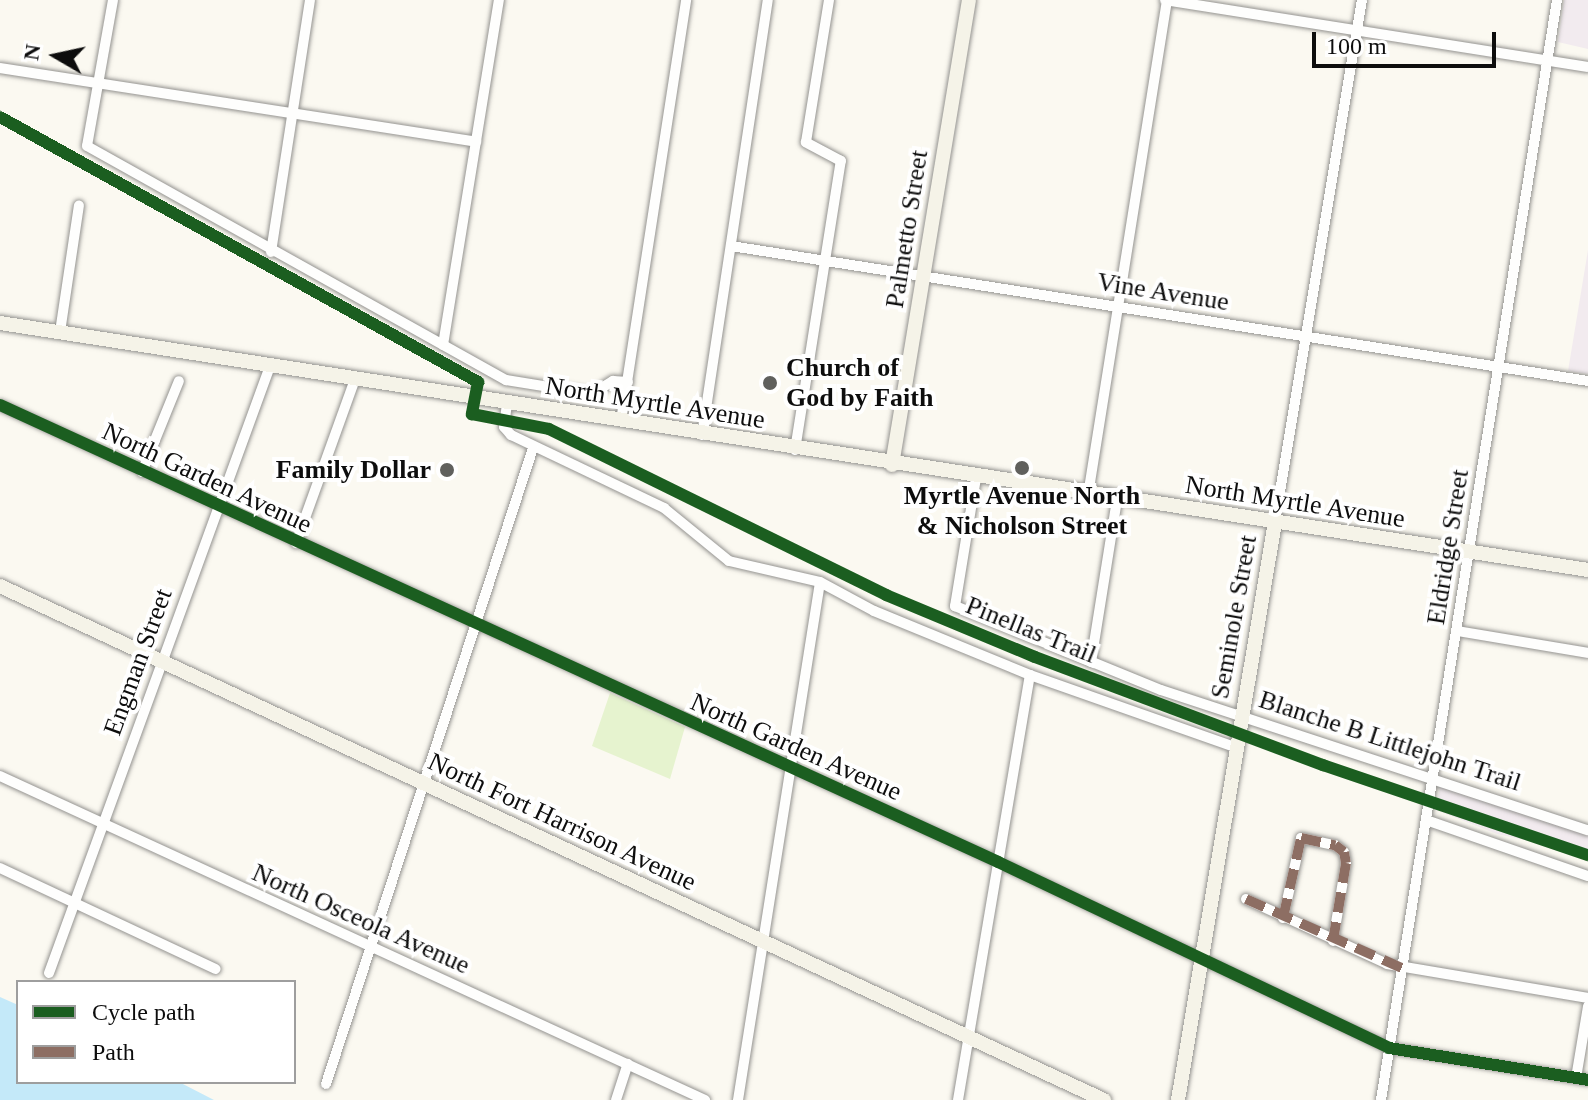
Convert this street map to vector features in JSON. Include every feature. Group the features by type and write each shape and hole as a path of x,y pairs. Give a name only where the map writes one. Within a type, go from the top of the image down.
{"street":[{"path":"113,0 87,146 271,252 506,380 592,394 613,381 628,382"},
{"path":"271,252 310,0"},
{"path":"443,345 499,0"},
{"path":"621,421 686,0"},
{"path":"702,435 768,0"},
{"path":"795,450 841,161 806,142 829,0"},
{"name":"Palmetto Street","path":"892,465 969,0"},
{"path":"1088,495 1166,0 1588,67"},
{"name":"Seminole Street","path":"1178,1100 1362,0"},
{"name":"Eldridge Street","path":"1381,1100 1557,0"},
{"path":"0,68 476,142"},
{"path":"60,332 79,205"},
{"name":"Vine Avenue","path":"731,246 1588,381"},
{"name":"North Myrtle Avenue","path":"0,323 795,450 1588,570"},
{"name":"Engman Street","path":"49,973 270,366"},
{"path":"296,543 355,379"},
{"path":"142,472 179,381"},
{"path":"507,403 504,427 533,448 664,508 729,561 820,582 874,611 1030,675 1235,747"},
{"name":"North Garden Avenue","path":"0,405 218,508 998,862 1389,1048 1582,1079"},
{"path":"326,1084 533,448"},
{"name":"Blanche B Littlejohn Trail","path":"976,478 955,606 1091,662 1349,754 1433,777 1588,830"},
{"path":"1091,662 1117,499"},
{"path":"738,1100 820,582"},
{"name":"North Fort Harrison Avenue","path":"0,586 1104,1100"},
{"path":"1457,631 1588,653"},
{"path":"958,1100 1030,675"},
{"name":"North Osceola Avenue","path":"0,776 705,1100"},
{"path":"1426,820 1588,876"},
{"path":"1283,918 1301,838 1335,845 1344,852 1346,863 1333,941"},
{"path":"0,868 216,969"},
{"path":"1246,899 1333,941 1402,968 1588,998"},
{"path":"1582,1079 1588,1006"},
{"path":"616,1100 628,1064"}],"shaded area":[{"path":"1564,0 1588,0 1588,49 1558,42"},
{"path":"1588,250 1588,374 1568,371"},
{"path":"1440,786 1588,836 1588,854 1497,834 1436,810"}],"green space":[{"path":"610,693 685,727 670,779 592,746"}],"water":[{"path":"0,997 16,1004 16,1084 183,1084 214,1100 0,1100"}],"marked path":[{"path":"1283,918 1301,838 1335,845 1344,852 1346,863 1333,941"},
{"path":"1246,899 1402,968"}],"cycle path":[{"name":"Pinellas Trail","path":"0,117 478,382 472,414 549,429 886,595 1035,657 1323,765 1588,855"},
{"path":"0,405 998,862 1389,1048 1588,1080"}],"place":[{"name":"Church of God by Faith","path":"770,383"},
{"name":"Myrtle Avenue North & Nicholson Street","path":"1022,468"},
{"name":"Family Dollar","path":"447,470"}]}
